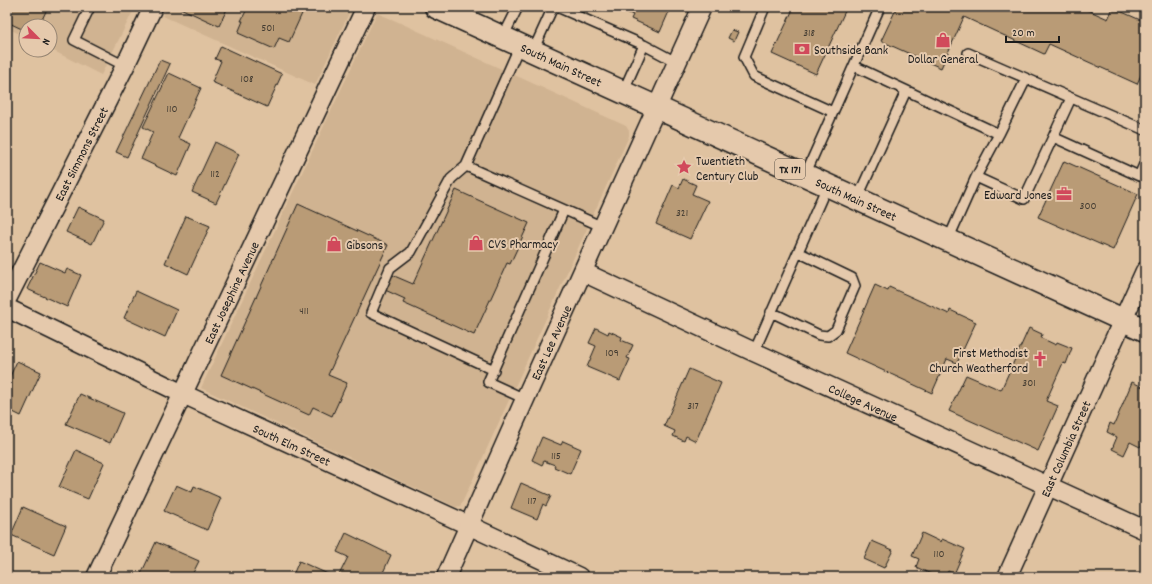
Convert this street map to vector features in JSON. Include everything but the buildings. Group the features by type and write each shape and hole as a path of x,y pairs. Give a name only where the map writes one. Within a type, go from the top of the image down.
{"main road":[{"name":"South Main Street","path":"436,7 1145,330"}],"street":[{"name":"East Simmons Street","path":"7,298 125,66 153,7"},
{"name":"East Josephine Avenue","path":"96,577 366,7"},
{"name":"East Lee Avenue","path":"446,577 524,399 678,63 702,7"},
{"name":"East Columbia Street","path":"1007,577 1145,271"},
{"name":"College Avenue","path":"583,272 754,352 1145,530"},
{"name":"South Elm Street","path":"7,308 183,394 579,577"}],"lane":[{"path":"90,7 74,40 125,66"},
{"path":"518,7 519,45"},
{"path":"494,370 372,313 390,268 411,252 451,179 466,166 519,45 553,7"},
{"path":"557,7 644,45 678,63"},
{"path":"766,7 744,57 754,76 833,112"},
{"path":"805,176 880,7"},
{"path":"623,92 644,45"},
{"path":"968,53 1145,130"},
{"path":"854,66 999,134"},
{"path":"948,240 976,177 1026,79"},
{"path":"857,199 906,91"},
{"path":"976,177 1024,199 1071,98"},
{"path":"1053,137 1139,176 1145,162"},
{"path":"466,166 603,227"},
{"path":"754,352 827,186"},
{"path":"524,399 488,382 564,210"},
{"path":"772,312 819,335 828,336 836,330 855,286 852,278 798,252"}],"shaded area":[{"path":"7,7 135,7 101,75 58,53 58,18 18,18 18,33 7,28"},
{"path":"167,7 352,7 315,85 163,16"},
{"path":"377,13 626,126 629,131 629,136 463,501 460,506 456,507 201,388"}],"place":[{"name":"Dollar General","path":"943,40"},
{"name":"Southside Bank","path":"802,49"},
{"name":"Twentieth Century Club","path":"684,167"},
{"name":"Edward Jones","path":"1064,194"},
{"name":"CVS Pharmacy","path":"476,243"},
{"name":"Gibsons","path":"334,244"},
{"name":"First Methodist Church Weatherford","path":"1040,359"}]}
